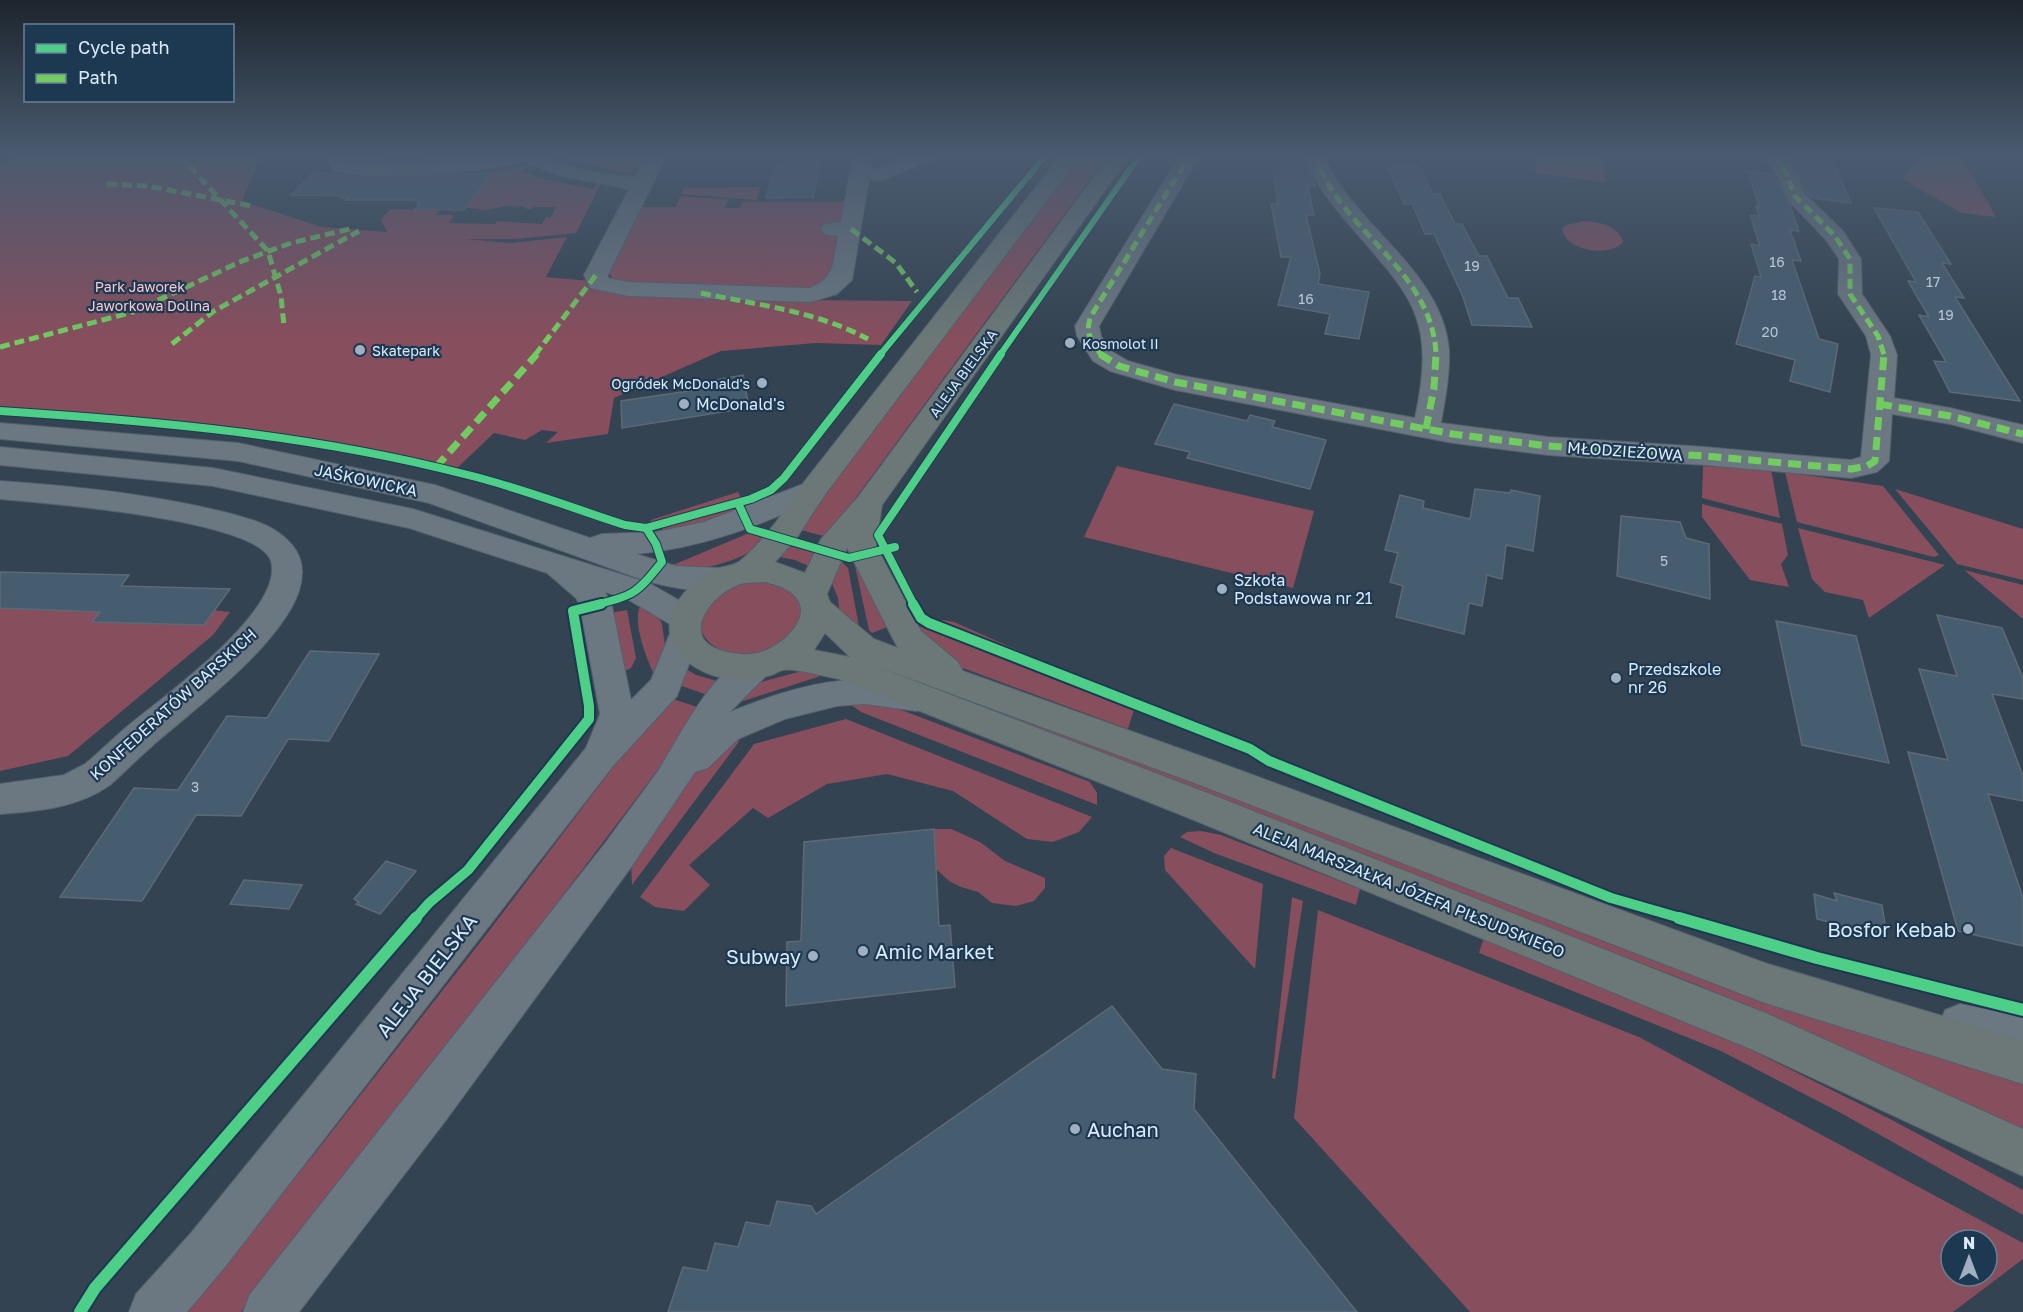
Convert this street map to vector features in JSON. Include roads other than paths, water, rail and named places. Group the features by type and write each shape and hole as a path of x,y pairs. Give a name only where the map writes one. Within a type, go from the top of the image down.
{"main road":[{"path":"735,575 767,571 786,575 802,583 815,601 816,622 810,635 799,648 769,662 735,668 716,664 701,657 690,646 685,625 692,603 705,590 735,575 785,532 814,489 1024,216"},
{"name":"ALEJA BIELSKA","path":"815,601 832,546 868,504 1076,216"},
{"path":"868,504 861,546 909,639 948,693"},
{"name":"ALEJA MARSZAŁKA JÓZEFA PIŁSUDSKIEGO","path":"815,601 862,648 948,693 1768,1035 2023,1153"},
{"name":"ALEJA MARSZAŁKA JÓZEFA PIŁSUDSKIEGO","path":"769,662 843,667 948,693 1221,778 1765,983 2023,1062"}],"street":[{"path":"625,216 596,275 598,283 628,290 811,295 829,289 840,280 842,229 846,216"},
{"name":"MŁODZIEŻOWA","path":"1152,216 1087,326 1089,336 1102,356 1119,366 1175,382 1426,429 1548,446 1705,456 1851,469 1867,466 1875,461 1879,404"},
{"path":"1353,216 1393,263 1425,306 1436,347 1435,378 1426,429"},
{"path":"1815,216 1834,236 1850,258 1850,294 1878,336 1884,355 1879,404 1950,416 2023,434"},
{"name":"JAŚKOWICKA","path":"0,431 238,452 435,495 638,591 685,625"},
{"name":"JAŚKOWICKA","path":"0,456 213,477 676,577 735,575"},
{"path":"560,553 656,544 758,515 814,489"},
{"name":"KONFEDERATÓW BARSKICH","path":"0,490 132,504 189,514 254,531 273,542 284,553 287,580 277,603 255,632 215,670 85,783 47,794 0,799"},
{"path":"560,553 589,591 596,606 617,714 600,756"},
{"name":"ALEJA BIELSKA","path":"154,1312 208,1250 600,756 665,687 685,625"},
{"path":"268,1312 619,854 670,782 717,704 769,662"},
{"path":"670,782 726,729 778,707 837,693 866,691 948,693"},
{"path":"1765,983 2023,1038"},
{"path":"1768,1035 2023,1175"}],"place":[{"name":"Kosmolot II","path":"1070,343"},
{"name":"Skatepark","path":"360,350"},
{"name":"Ogródek McDonald's","path":"762,383"},
{"name":"McDonald's","path":"684,404"},
{"name":"Szkoła Podstawowa nr 21","path":"1222,589"},
{"name":"Przedszkole nr 26","path":"1616,678"},
{"name":"Bosfor Kebab","path":"1968,929"},
{"name":"Amic Market","path":"863,951"},
{"name":"Subway","path":"813,956"},
{"name":"Auchan","path":"1075,1129"}],"park label":[{"name":"Park Jaworek","path":"140,286"},
{"name":"Jaworkowa Dolina","path":"149,305"}]}
